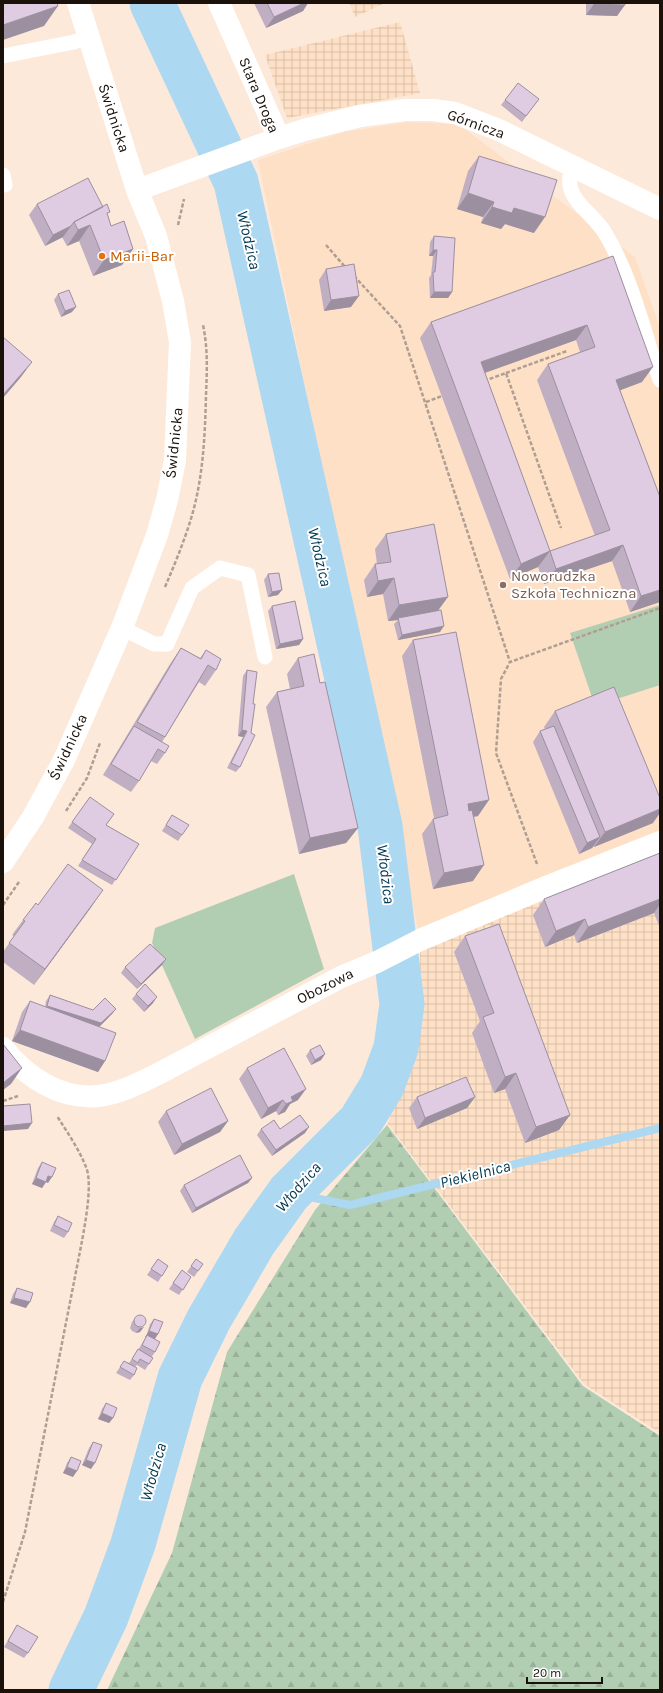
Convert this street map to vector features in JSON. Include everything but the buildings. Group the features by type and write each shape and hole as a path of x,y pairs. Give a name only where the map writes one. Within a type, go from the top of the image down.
{"street":[{"name":"Świdnicka","path":"3,862 33,817 64,760 122,628 144,573 167,500 175,460 178,425 180,342 173,301 156,236 137,190 78,3"},
{"name":"Stara Droga","path":"137,190 279,138 219,3"},
{"name":"Górnicza","path":"279,138 360,116 405,110 433,110 455,113 499,130 660,209"},
{"name":"Obozowa","path":"3,1048 26,1073 47,1085 71,1095 98,1096 128,1088 158,1074 341,977 377,962 420,940 546,887 660,842"}],"lane":[{"path":"3,56 74,42 88,37"},
{"path":"573,167 568,177 570,192 604,232 622,264 660,380"},
{"path":"122,628 154,644 167,644 192,588 220,568 248,575 265,656"}],"path":[{"path":"326,245 347,268"},
{"path":"353,274 400,326 510,662"},
{"path":"479,383 567,351"},
{"path":"506,373 561,528"},
{"path":"426,402 442,396"},
{"path":"546,887 496,753 501,678 510,662 660,608"},
{"path":"3,1602 25,1532 82,1241 86,1212 88,1185 87,1168 44,1091 47,1085"}],"shaded area":[{"path":"349,3 385,3 355,17"},
{"path":"400,22 420,93 287,118 265,55"},
{"name":"Noworudzka Szkoła Techniczna","path":"408,122 453,124 465,129 635,257 660,328 660,842 420,940 258,160 344,132"},
{"path":"660,842 660,1433 584,1384 388,1124 420,1007 420,940"}],"green space":[{"path":"660,605 660,685 595,706 570,633"},
{"path":"294,874 324,969 195,1039 152,943 155,928"},
{"path":"387,1125 583,1386 660,1436 660,1690 107,1690 172,1553 227,1352 315,1210"}],"waterway":[{"name":"Włodzica","path":"71,1690 106,1617 133,1544 180,1378 209,1319 254,1242 289,1193 360,1122 382,1086 396,1048 402,1004 380,826 236,182 152,3"},
{"name":"Piekielnica","path":"289,1193 350,1205 660,1128"}],"place":[{"name":"Marii-Bar","path":"102,256"},
{"name":"Noworudzka Szkoła Techniczna","path":"503,585"}]}
